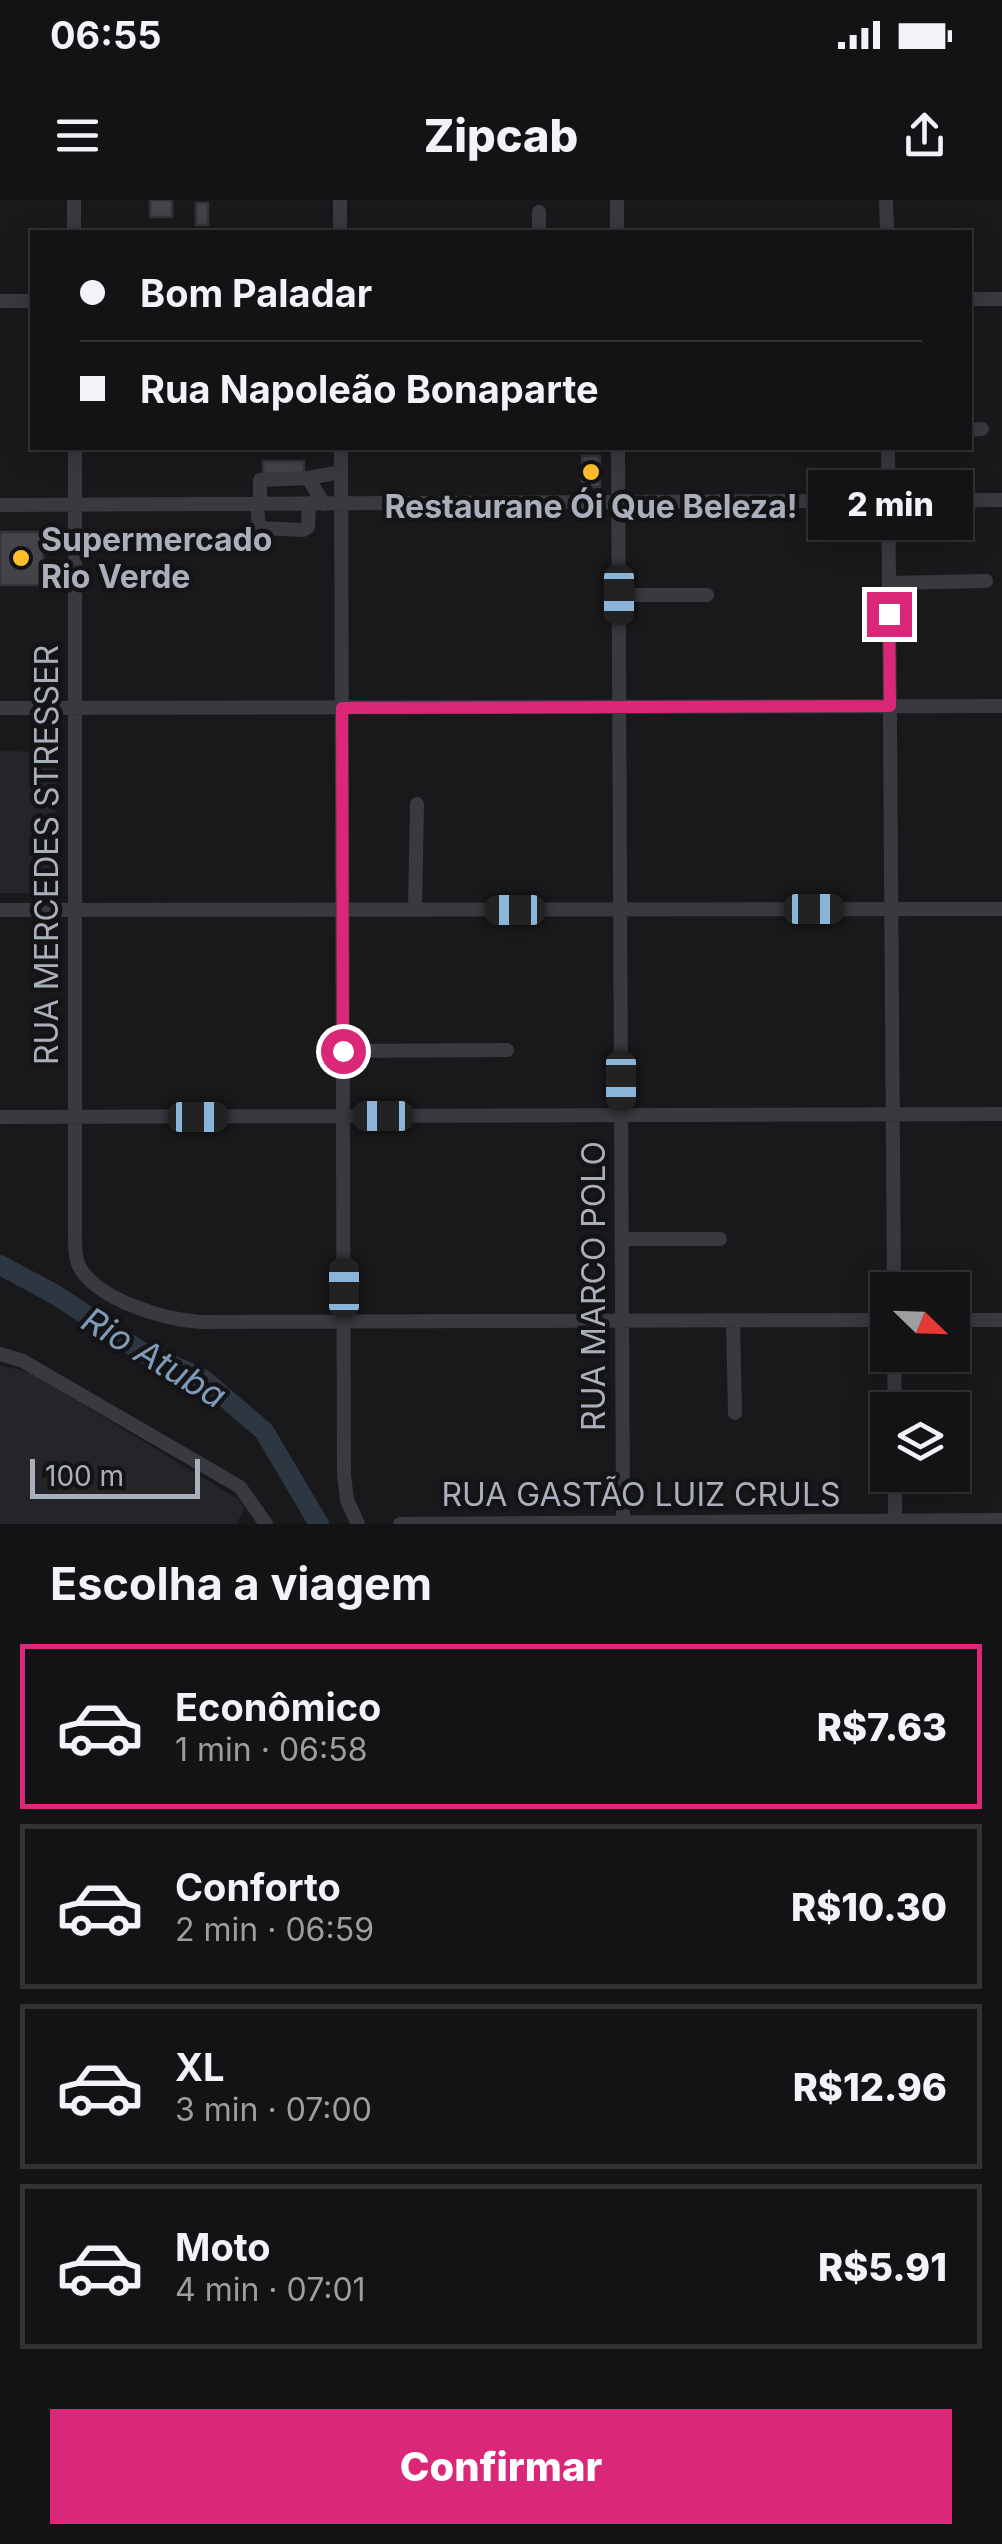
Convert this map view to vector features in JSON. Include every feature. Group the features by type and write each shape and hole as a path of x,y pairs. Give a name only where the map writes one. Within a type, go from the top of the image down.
{"street":[{"path":"74,200 74,230"},
{"path":"340,200 340,230"},
{"path":"617,200 618,230"},
{"path":"886,200 887,230"},
{"path":"539,212 540,230"},
{"path":"972,299 1002,298"},
{"path":"0,301 30,301"},
{"name":"RUA MERCEDES STRESSER","path":"74,450 78,1263 92,1279 156,1317 217,1323 344,1322"},
{"path":"341,450 345,1489 358,1524"},
{"name":"RUA MARCO POLO","path":"618,450 623,1523"},
{"path":"888,450 894,1272"},
{"path":"308,478 316,504 308,527 259,528 260,480 341,472"},
{"path":"0,505 1002,500"},
{"path":"889,583 986,581"},
{"path":"619,595 707,595"},
{"path":"0,708 1002,706"},
{"path":"415,910 418,804"},
{"path":"0,910 1002,909"},
{"path":"343,1051 507,1050"},
{"path":"0,1118 1002,1114"},
{"path":"622,1239 720,1240"},
{"path":"344,1322 870,1320"},
{"path":"970,1320 1002,1320"},
{"path":"732,1321 735,1413"},
{"path":"0,1354 22,1361 240,1487 266,1524"},
{"path":"895,1492 896,1522"},
{"name":"RUA GASTÃO LUIZ CRULS","path":"400,1524 1002,1520"}],"shaded area":[{"path":"0,751 56,752 55,893 0,893"},
{"path":"0,1365 31,1373 238,1499 245,1508 236,1524 0,1524"}],"building":[{"path":"150,200 172,200 172,217 150,217"},
{"path":"196,203 208,203 208,225 196,225"},
{"name":"Restaurane Ói Que Beleza!","path":"582,456 600,456 600,487 582,487"},
{"path":"263,461 304,461 304,474 263,474"},
{"name":"Supermercado Rio Verde","path":"0,532 43,532 43,585 0,585"}],"waterway":[{"name":"Rio Atuba","path":"0,1265 56,1295 142,1352 203,1379 264,1431 319,1524"}],"place":[{"name":"Restaurane Ói Que Beleza!","path":"591,472"},
{"name":"Supermercado Rio Verde","path":"21,558"}],"route":[{"path":"343,1051 342,708 890,706 889,614"}]}
